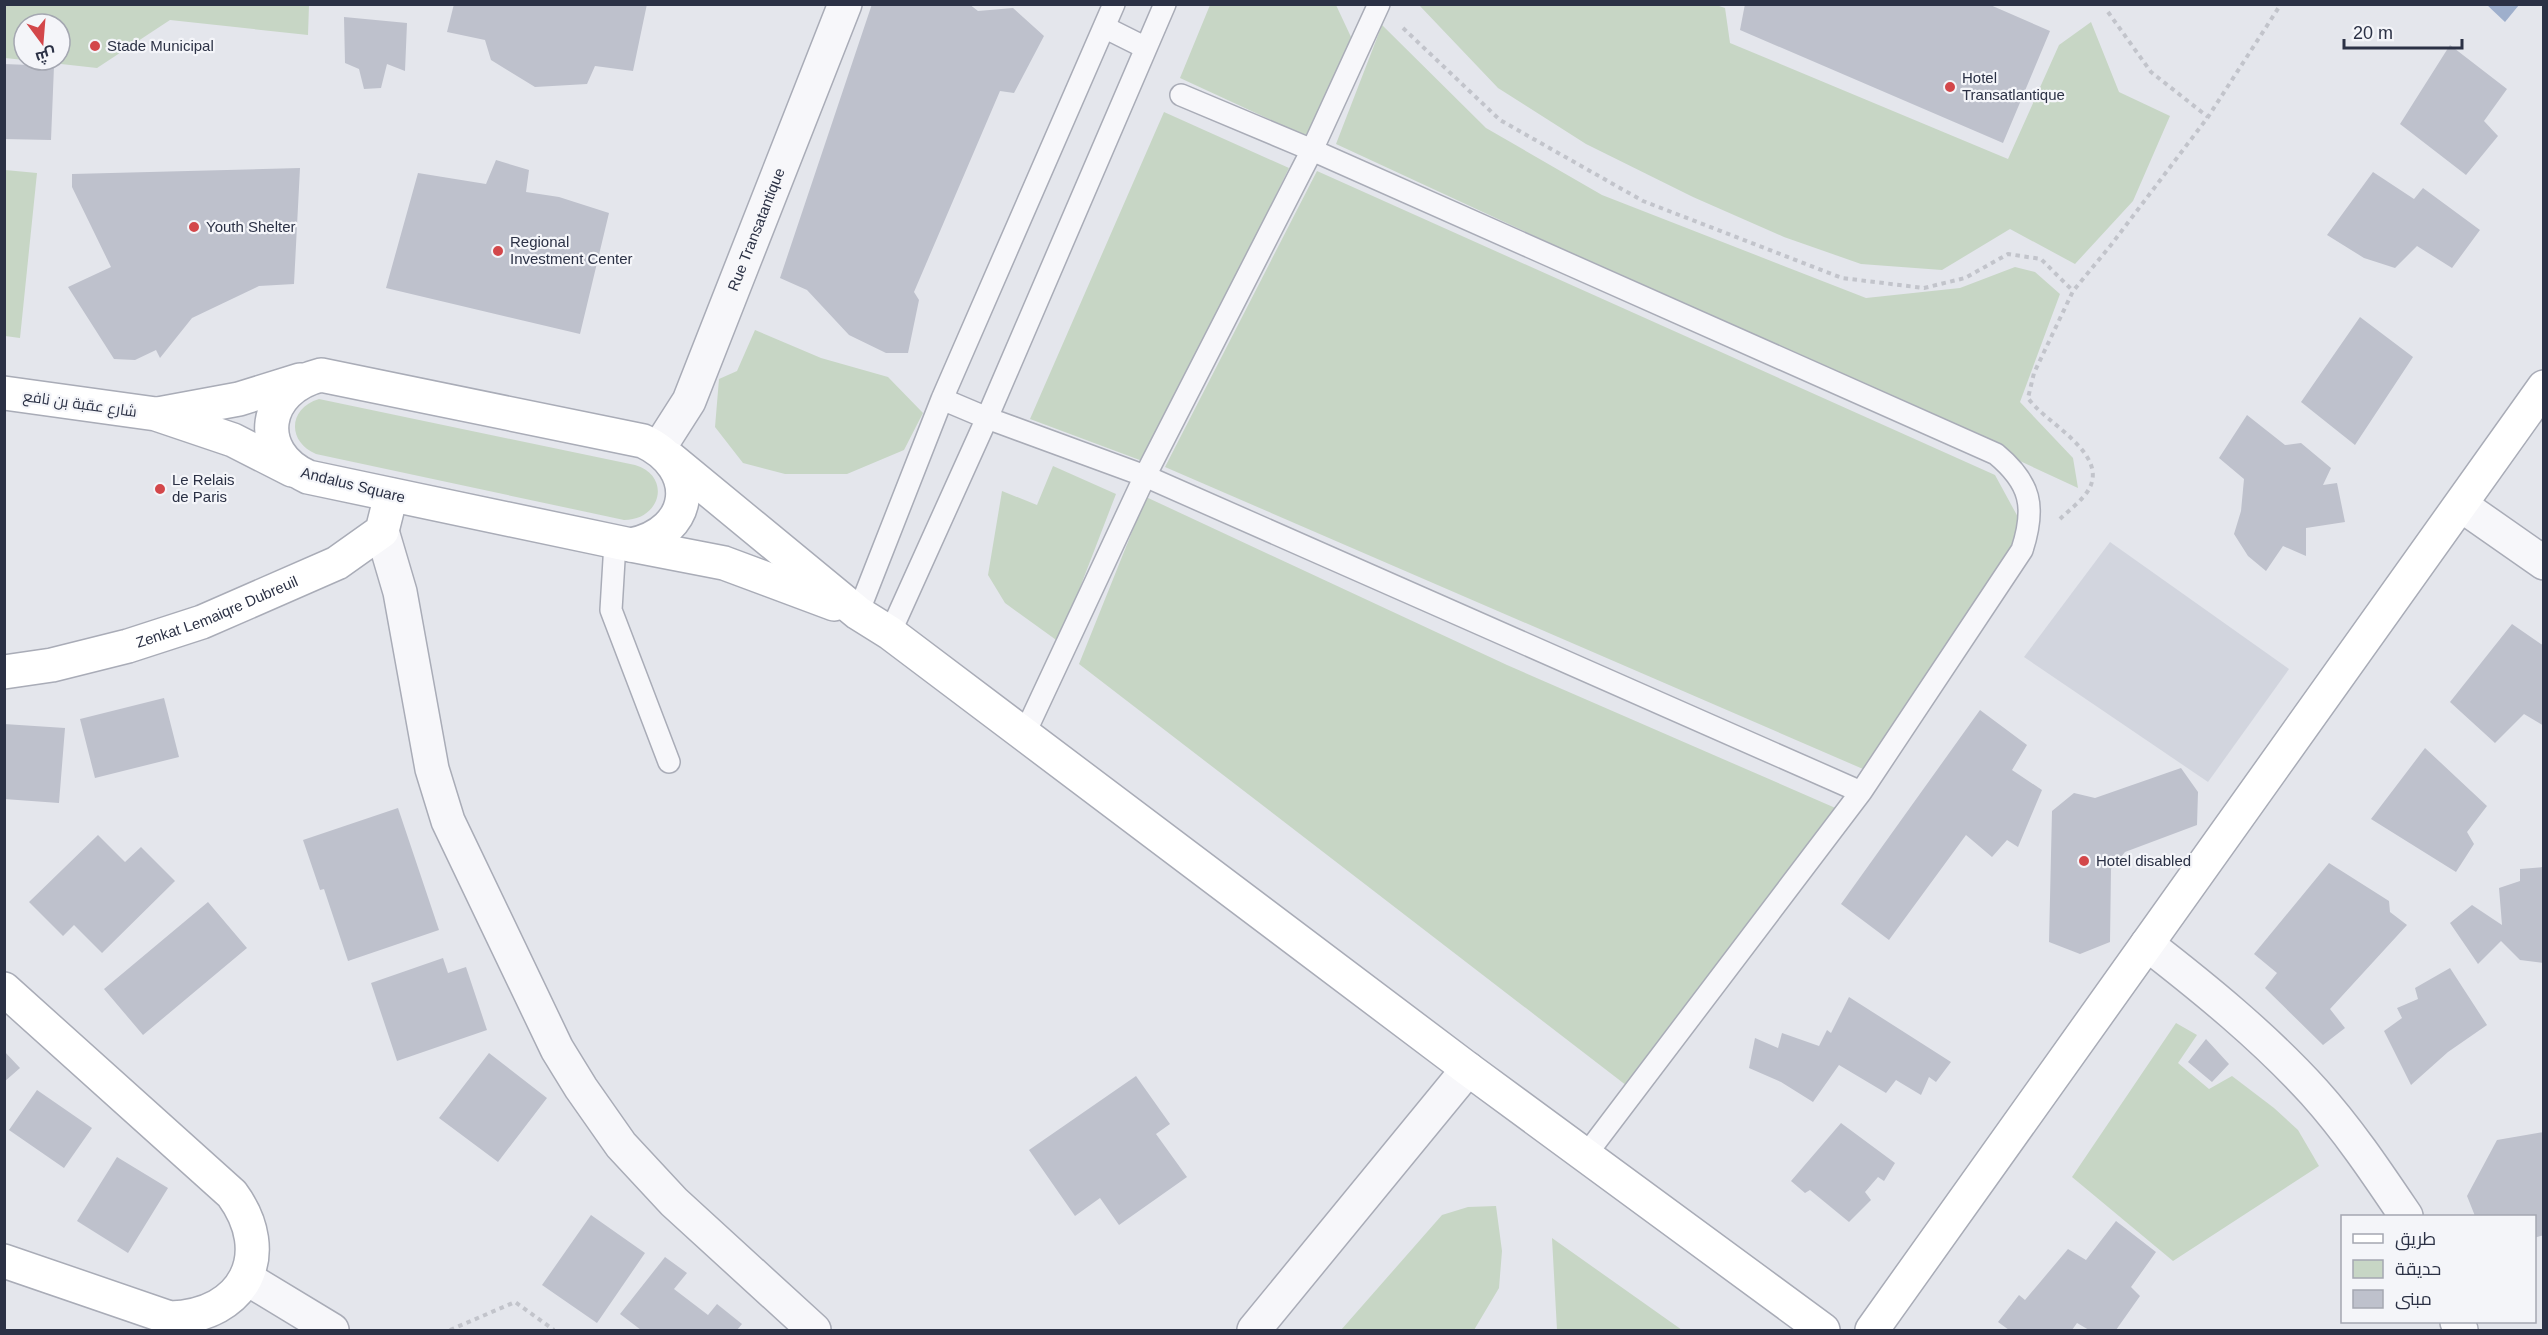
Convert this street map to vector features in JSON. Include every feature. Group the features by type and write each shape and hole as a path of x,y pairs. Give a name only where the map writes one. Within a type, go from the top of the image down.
{"main road":[{"path":"156,414 239,399 321,375 643,441 665,454 858,613 890,633 1468,1069 1823,1330"},
{"name":"Andalus Square","path":"305,379 291,387 280,399 274,413 272,430 275,446 282,460 294,471 308,477 623,544 724,563 858,613"},
{"path":"1872,1330 2544,387"},
{"name":"شارع عقبة بن نافع","path":"4,393 156,414"},
{"path":"156,414 233,440 294,471"},
{"path":"623,544 648,541 662,534 674,522 681,507 683,490 680,474 665,454"},
{"path":"382,531 391,495"},
{"name":"Zenkat Lemaiqre Dubreuil","path":"4,672 52,665 128,646 202,622 337,563 382,531"},
{"path":"4,989 232,1194 245,1212 252,1233 252,1256 246,1278 233,1296 214,1310 193,1317 170,1318 4,1261"}],"street":[{"name":"Rue Transatantique","path":"665,454 689,401 845,4"},
{"path":"2461,505 2544,563"},
{"path":"382,531 400,592 432,769 448,821 557,1049 581,1088 636,1161 674,1202 814,1330"},
{"path":"2146,944 2235,1016 2313,1091 2373,1166 2405,1215"},
{"path":"1254,1330 1468,1069"},
{"path":"246,1278 332,1330"}],"lane":[{"path":"858,613 942,399 1114,4"},
{"path":"890,633 987,418 1165,4"},
{"path":"1024,735 1145,476 1312,150 1379,6"},
{"path":"1104,27 1146,48"},
{"path":"1181,95 1312,150 1996,454 2013,467 2025,484 2030,507 2030,526 2022,550 1861,792 1585,1156"},
{"path":"942,399 987,418 1145,476 1861,792"},
{"path":"623,544 611,610 669,762"}],"path":[{"path":"2022,550 2057,522 2088,491 2094,480 2088,455 2032,404 2027,393 2073,291 2111,245 2208,117 2281,4"},
{"path":"1379,6 1432,53 1500,120 1643,201 1842,278 1924,288 1965,278 2008,254 2041,259 2073,291"},
{"path":"2108,12 2151,72 2208,117"},
{"path":"450,1330 515,1302 554,1330"}],"shaded area":[{"path":"2110,542 2289,669 2208,782 2024,657"}],"green space":[{"name":"Stade Municipal","path":"5,4 309,5 308,35 170,20 97,68 72,65 72,12 12,12 12,59 5,58"},
{"path":"1210,5 1336,5 1351,37 1312,139 1180,78"},
{"path":"1419,5 1716,5 1725,8 1730,43 2008,159 2059,45 2091,22 2119,92 2170,116 2133,201 2075,264 2010,229 1942,270 1861,264 1784,237 1693,197 1586,144 1498,88"},
{"path":"1382,25 1486,128 1602,195 1866,298 1960,288 2015,267 2035,272 2060,294 2020,402 2073,458 2078,488 1336,144"},
{"path":"1164,112 1289,168 1145,462 1030,419"},
{"path":"5,170 37,173 20,338 5,336"},
{"path":"1317,171 1995,475 2025,530 1863,769 1165,467"},
{"path":"755,330 821,358 888,377 923,413 904,450 847,474 785,474 743,463 715,427 719,379 737,371"},
{"path":"319,399 635,465 647,471 654,478 658,487 657,497 647,513 637,518 624,520 316,454 300,442 295,425 301,410 309,403"},
{"path":"1053,466 1116,494 1059,642 1005,603 988,575 1002,491 1037,505"},
{"path":"1146,497 1507,665 1840,810 1631,1089 1079,664"},
{"path":"2176,1023 2197,1035 2178,1063 2209,1089 2232,1076 2274,1108 2298,1130 2319,1166 2173,1261 2072,1177"},
{"path":"1496,1206 1502,1251 1499,1288 1474,1330 1341,1330 1442,1215 1468,1207"},
{"path":"1552,1238 1682,1330 1557,1330"}],"water":[{"path":"2486,4 2519,4 2519,5 2505,22"}],"building":[{"path":"454,4 647,4 633,71 595,66 587,84 535,87 491,60 485,40 447,32"},
{"path":"872,4 969,4 978,11 1013,8 1044,36 1014,93 1000,91 914,292 919,300 908,353 886,353 849,335 807,290 780,278"},
{"name":"Hotel Transatlantique","path":"1745,4 1988,4 2050,31 2003,143 1740,30"},
{"path":"344,17 407,23 405,71 387,64 381,88 364,89 359,69 345,63"},
{"path":"2450,45 2507,89 2484,121 2498,136 2466,175 2400,124"},
{"path":"4,64 12,64 12,72 54,72 51,140 4,139"},
{"name":"Regional Investment Center","path":"496,160 529,170 526,192 559,197 609,213 580,334 386,288 418,173 486,184"},
{"name":"Youth Shelter","path":"300,168 294,284 259,286 192,318 160,358 156,350 135,360 114,359 68,287 111,267 72,187 72,174"},
{"path":"2373,172 2414,199 2423,188 2480,230 2452,268 2417,246 2395,268 2364,258 2327,235"},
{"path":"2360,317 2413,357 2355,445 2301,402"},
{"path":"2247,415 2285,445 2301,443 2331,468 2323,485 2337,483 2345,522 2306,528 2306,556 2283,546 2266,571 2248,556 2234,534 2241,511 2244,479 2219,458"},
{"path":"2512,624 2544,646 2544,726 2524,714 2495,743 2450,702"},
{"path":"164,698 179,757 95,778 80,719"},
{"path":"1980,710 2027,745 2012,770 2042,790 2018,847 2007,840 1992,857 1966,835 1889,940 1841,904"},
{"path":"4,724 65,728 59,803 4,799"},
{"path":"2425,748 2487,806 2467,832 2474,844 2456,872 2371,819"},
{"name":"Hotel disabled","path":"2181,768 2198,792 2197,825 2125,852 2111,869 2110,942 2080,954 2049,942 2052,811 2074,793 2095,798"},
{"path":"398,808 439,930 348,961 324,889 320,890 303,840"},
{"path":"98,835 125,862 141,847 175,881 102,953 74,925 63,936 29,902"},
{"path":"2329,863 2389,901 2390,912 2407,925 2330,1009 2345,1028 2323,1045 2265,988 2277,973 2254,954"},
{"path":"2544,867 2544,963 2520,960 2501,941 2478,964 2450,923 2472,905 2502,925 2499,888 2520,881 2520,869"},
{"path":"208,902 247,948 143,1035 104,989"},
{"path":"443,958 448,973 466,967 487,1030 397,1061 371,983"},
{"path":"2450,968 2487,1025 2448,1052 2411,1085 2384,1031 2402,1018 2397,1008 2418,999 2415,988"},
{"path":"1849,997 1951,1062 1936,1082 1929,1077 1921,1095 1896,1080 1886,1093 1839,1065 1813,1102 1781,1082 1749,1068 1755,1038 1778,1048 1782,1033 1819,1046 1827,1030 1831,1033"},
{"path":"2206,1039 2229,1064 2212,1082 2188,1062"},
{"path":"4,1051 20,1068 4,1082"},
{"path":"489,1053 547,1098 498,1162 439,1118"},
{"path":"1136,1076 1170,1124 1156,1134 1187,1177 1119,1225 1100,1198 1075,1216 1029,1150"},
{"path":"37,1090 92,1128 64,1168 9,1130"},
{"path":"1841,1123 1895,1163 1884,1181 1878,1177 1865,1192 1871,1200 1849,1222 1810,1190 1805,1193 1791,1181"},
{"path":"2544,1132 2544,1235 2536,1237 2536,1215 2475,1215 2467,1196 2497,1140"},
{"path":"117,1157 168,1188 128,1253 77,1221"},
{"path":"591,1215 645,1253 597,1323 542,1285"},
{"path":"2116,1221 2156,1252 2131,1287 2140,1296 2116,1330 2089,1330 2077,1323 2072,1330 2009,1330 1998,1322 2019,1295 2025,1300 2068,1249 2086,1260"},
{"path":"665,1257 687,1273 674,1289 708,1315 717,1304 742,1324 737,1330 641,1330 620,1314"}],"place":[{"name":"Stade Municipal","path":"95,46"},
{"name":"Hotel Transatlantique","path":"1950,87"},
{"name":"Youth Shelter","path":"194,227"},
{"name":"Regional Investment Center","path":"498,251"},
{"name":"Le Relais de Paris","path":"160,489"},
{"name":"Hotel disabled","path":"2084,861"}]}
